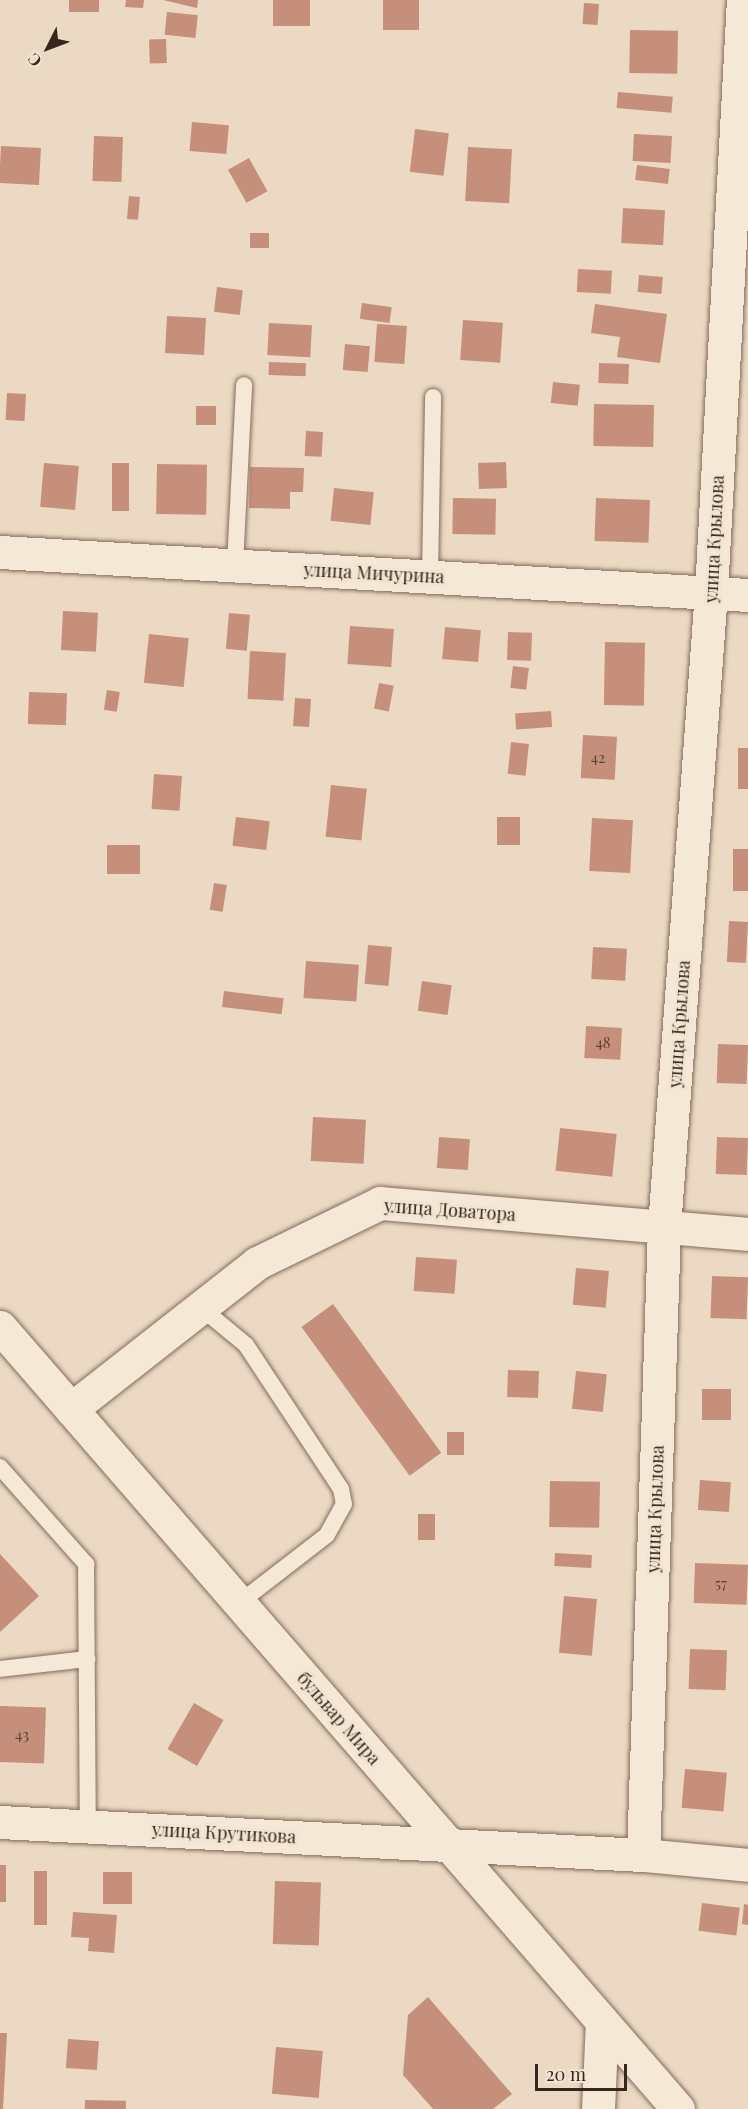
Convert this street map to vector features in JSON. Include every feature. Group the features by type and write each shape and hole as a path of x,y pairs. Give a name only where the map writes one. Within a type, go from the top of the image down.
{"street":[{"name":"улица Крылова","path":"643,1855 664,1227 711,592 743,0"},
{"name":"улица Мичурина","path":"0,552 748,595"},
{"name":"улица Доватора","path":"71,1409 257,1263 380,1203 748,1234"},
{"name":"бульвар Мира","path":"0,1327 678,2109"},
{"name":"улица Крутикова","path":"0,1822 449,1844"},
{"path":"449,1844 643,1855 748,1865"},
{"path":"598,2109 602,2022"}],"lane":[{"path":"235,566 244,385"},
{"path":"430,576 433,397"},
{"path":"194,1312 212,1316 246,1346 341,1489 344,1504 327,1535 239,1603"},
{"path":"0,1467 86,1564 88,1826"},
{"path":"0,1670 87,1659"}],"building":[{"path":"69,0 99,0 99,12 69,12"},
{"path":"126,0 144,0 143,8 125,7"},
{"path":"163,0 198,0 197,8"},
{"path":"273,0 310,0 310,26 273,26"},
{"path":"383,0 419,0 419,30 383,30"},
{"path":"584,3 599,4 597,25 583,24"},
{"path":"167,12 198,15 195,38 165,35"},
{"path":"630,30 678,31 677,74 629,73"},
{"path":"166,39 167,63 150,64 149,40"},
{"path":"618,92 673,97 671,113 617,108"},
{"path":"192,122 229,125 226,154 189,151"},
{"path":"415,129 449,133 444,176 410,172"},
{"path":"634,134 672,136 671,163 633,161"},
{"path":"94,136 123,137 121,182 92,181"},
{"path":"1,146 41,148 39,185 0,183"},
{"path":"468,147 512,149 509,203 465,201"},
{"path":"249,158 267,191 246,203 228,170"},
{"path":"637,165 670,169 668,184 635,180"},
{"path":"129,196 140,197 138,220 127,219"},
{"path":"623,208 665,210 663,245 621,243"},
{"path":"250,233 269,233 269,248 250,248"},
{"path":"578,269 612,271 611,294 577,292"},
{"path":"639,275 663,277 661,294 638,292"},
{"path":"217,287 243,290 240,315 214,312"},
{"path":"362,303 392,307 389,323 360,319"},
{"path":"595,304 667,314 660,363 617,357 620,337 591,333"},
{"path":"167,316 206,318 204,355 165,353"},
{"path":"463,320 503,323 500,363 460,360"},
{"path":"269,323 312,325 310,357 267,355"},
{"path":"377,324 407,326 404,364 374,362"},
{"path":"345,344 370,346 368,372 343,370"},
{"path":"269,362 306,363 306,376 269,375"},
{"path":"599,363 629,364 628,384 598,383"},
{"path":"553,382 580,385 578,406 551,403"},
{"path":"7,393 26,394 25,421 6,420"},
{"path":"594,404 654,405 653,447 593,446"},
{"path":"196,406 216,406 216,425 196,425"},
{"path":"306,431 323,432 322,457 305,456"},
{"path":"506,462 507,488 479,489 478,463"},
{"path":"44,463 79,466 75,510 40,507"},
{"path":"112,463 129,463 129,511 112,511"},
{"path":"157,464 207,465 206,515 156,514"},
{"path":"250,467 304,468 303,492 290,492 290,509 249,508"},
{"path":"334,488 374,492 370,525 331,521"},
{"path":"453,498 496,499 495,535 452,534"},
{"path":"596,498 650,500 648,543 594,541"},
{"path":"63,611 98,613 96,652 61,650"},
{"path":"229,613 250,615 247,651 226,649"},
{"path":"350,626 394,629 391,667 347,664"},
{"path":"445,627 481,630 478,662 442,659"},
{"path":"508,632 532,633 531,661 507,660"},
{"path":"149,634 189,638 184,687 144,683"},
{"path":"605,642 645,643 644,706 604,705"},
{"path":"250,651 286,653 283,701 247,699"},
{"path":"513,666 529,668 526,690 510,688"},
{"path":"379,683 394,686 389,711 374,709"},
{"path":"107,690 120,692 117,712 104,710"},
{"path":"29,692 67,693 66,725 28,724"},
{"path":"295,698 311,699 309,727 293,726"},
{"path":"551,711 552,727 516,729 515,714"},
{"path":"583,735 617,737 615,780 581,778"},
{"path":"511,742 529,744 526,776 508,774"},
{"path":"738,748 748,748 748,789 738,789"},
{"path":"154,774 182,776 179,811 152,809"},
{"path":"331,785 367,789 361,840 326,837"},
{"path":"236,817 270,821 266,850 232,846"},
{"path":"497,817 520,817 520,845 497,845"},
{"path":"592,818 633,820 630,873 589,871"},
{"path":"107,845 140,845 140,874 107,874"},
{"path":"733,849 748,849 748,891 733,891"},
{"path":"214,883 227,885 223,912 210,910"},
{"path":"729,921 748,922 746,963 727,962"},
{"path":"368,945 392,947 389,986 365,984"},
{"path":"593,947 627,949 625,981 591,979"},
{"path":"306,961 359,965 356,1002 303,998"},
{"path":"422,981 452,985 448,1015 418,1011"},
{"path":"224,991 284,998 282,1014 222,1007"},
{"path":"586,1026 622,1028 620,1060 584,1058"},
{"path":"718,1044 748,1045 747,1084 717,1083"},
{"path":"313,1117 366,1120 364,1164 311,1161"},
{"path":"560,1128 617,1134 612,1177 556,1171"},
{"path":"439,1137 470,1139 468,1170 437,1168"},
{"path":"717,1137 748,1138 747,1175 716,1174"},
{"path":"416,1257 457,1260 455,1294 414,1291"},
{"path":"576,1268 609,1271 606,1308 573,1305"},
{"path":"712,1276 748,1277 747,1319 711,1318"},
{"path":"333,1304 441,1453 410,1476 301,1327"},
{"path":"508,1370 539,1371 538,1398 507,1397"},
{"path":"576,1371 607,1374 603,1412 572,1409"},
{"path":"702,1389 731,1389 731,1420 702,1420"},
{"path":"447,1432 464,1432 464,1455 447,1455"},
{"path":"700,1480 731,1482 729,1512 698,1510"},
{"path":"550,1481 600,1482 599,1528 549,1527"},
{"path":"418,1514 435,1514 435,1540 418,1540"},
{"path":"555,1553 592,1555 591,1568 554,1566"},
{"path":"0,1554 39,1596 0,1632"},
{"path":"695,1563 748,1565 747,1605 694,1603"},
{"path":"564,1596 597,1599 592,1656 559,1653"},
{"path":"690,1649 727,1650 726,1690 689,1689"},
{"path":"194,1703 223,1720 197,1766 168,1749"},
{"path":"0,1706 46,1708 44,1764 0,1762"},
{"path":"685,1769 727,1773 723,1812 682,1808"},
{"path":"0,1865 6,1865 6,1902 0,1902"},
{"path":"34,1871 47,1871 47,1925 34,1925"},
{"path":"103,1872 132,1872 132,1904 103,1904"},
{"path":"275,1881 321,1883 319,1946 273,1944"},
{"path":"702,1903 740,1908 736,1935 699,1931"},
{"path":"744,1904 748,1905 748,1925 742,1924"},
{"path":"73,1912 117,1915 114,1953 88,1951 89,1938 71,1937"},
{"path":"428,1997 512,2094 493,2109 433,2109 403,2075 408,2015"},
{"path":"0,2033 7,2033 3,2109 0,2109"},
{"path":"68,2039 99,2041 97,2070 66,2068"},
{"path":"276,2047 323,2051 319,2098 272,2094"},
{"path":"85,2100 126,2101 126,2109 85,2109"}]}
